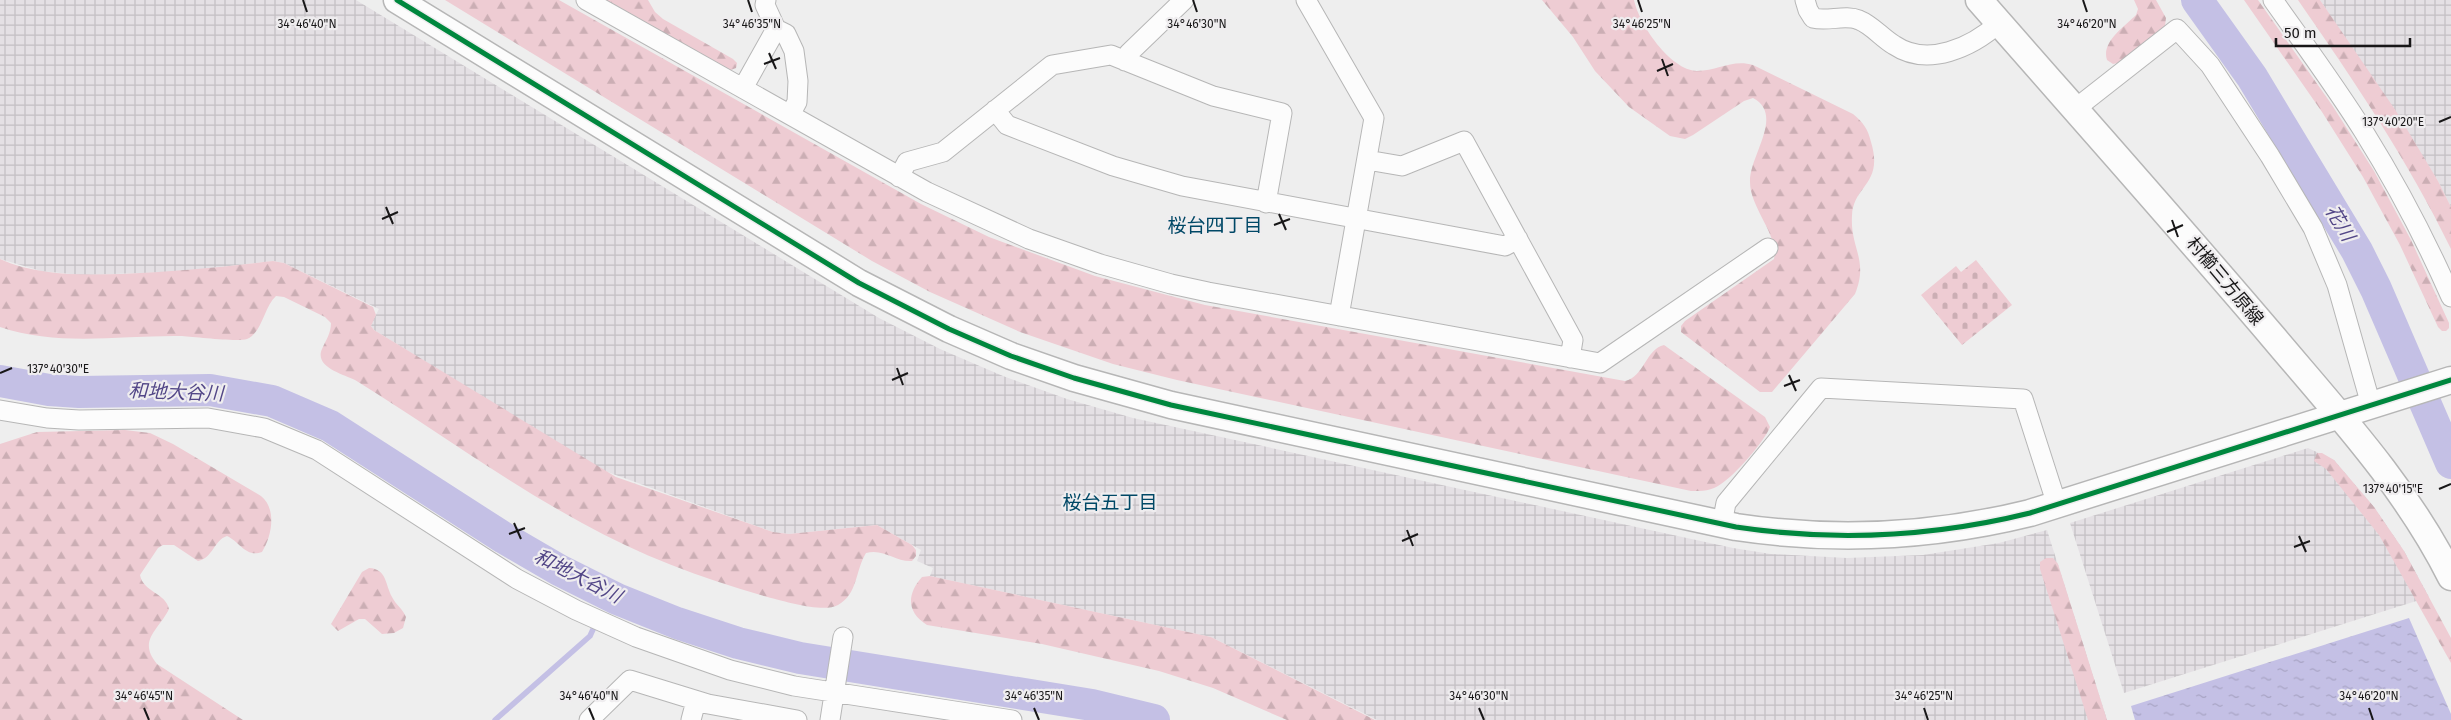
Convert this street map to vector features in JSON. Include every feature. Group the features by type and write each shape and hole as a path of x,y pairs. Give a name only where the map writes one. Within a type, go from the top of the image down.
{"street":[{"path":"397,0 859,283 949,330 1011,356 1082,381 1171,405 1722,524 1810,536 1884,536 1967,527 2057,504 2451,380"},
{"path":"586,0 899,177 994,224 1100,264 1208,292 1600,363 1768,248"},
{"path":"766,0 765,5 776,28 786,34 794,50 798,81 797,102 790,115"},
{"path":"1126,61 1128,53 1184,0"},
{"path":"1306,0 1374,118 1339,316"},
{"path":"1805,0 1813,18 1861,21 1903,51 1926,56 1938,55 1957,48 1986,34 1999,23"},
{"name":"村櫛三方原線","path":"1979,0 2161,206 2339,416 2401,492 2422,523 2451,577"},
{"path":"2273,0 2342,98 2384,165 2422,234 2451,297"},
{"path":"743,88 776,28"},
{"path":"2075,109 2177,29 2210,65 2270,156 2319,240 2380,402"},
{"path":"899,177 907,162 943,152 1052,65 1111,55 1213,96 1282,113 1266,203"},
{"path":"995,110 1007,125 1113,166 1182,186 1356,220 1505,246 1518,239"},
{"path":"1367,160 1402,166 1464,141 1573,340 1570,358"},
{"path":"1722,524 1726,503 1821,388 2023,399 2057,504"},
{"path":"0,410 47,418 79,420 208,418 264,428 317,450 489,562 578,612 636,637 699,660 762,678 1012,720"},
{"path":"830,720 842,639"},
{"path":"589,720 630,680 696,701 794,720"},
{"path":"691,720 696,701"}],"shaded area":[{"path":"0,0 356,0 879,318 940,349 1003,376 1067,399 1133,418 1733,548 1771,554 1847,558 1923,555 1999,543 2047,530 2107,720 1377,720 1211,637 930,576 933,568 917,561 921,550 877,525 789,534 773,532 602,470 374,330 371,326 379,309 284,263 273,261 176,272 80,275 41,271 0,259"},
{"path":"2320,0 2451,0 2451,207 2438,181"},
{"path":"2308,448 2334,460 2374,507 2404,551 2429,597 2124,693 2070,523"}],"green space":[{"path":"445,0 559,0 921,204 989,237 1095,276 1205,305 1625,381 1637,374 1653,352 1664,345 1765,417 1770,427 1756,449 1727,480 1710,489 1691,491 1177,380 1113,364 1020,332 930,292 872,261"},
{"path":"603,0 648,0 655,12 663,19 733,59 737,63 736,68 728,71"},
{"path":"1542,0 1634,0 1642,21 1657,44 1676,63 1687,69 1697,71 1738,63 1753,65 1853,114 1865,126 1871,142 1874,167 1867,184 1857,197 1852,216 1852,227 1860,263 1859,282 1855,294 1772,392 1760,392 1681,332 1681,326 1685,321 1774,259 1772,240 1754,202 1750,182 1751,172 1766,125 1766,115 1762,105 1753,98 1744,101 1685,139 1670,136 1629,107 1595,71 1573,37"},
{"path":"2134,0 2156,0 2166,18 2165,26 2122,62 2113,64 2107,60 2107,47 2115,35 2136,15 2138,9"},
{"path":"2244,0 2258,0 2332,105 2374,171 2411,240 2449,323 2449,328 2446,331 2442,331 2438,327 2400,245 2363,177 2322,112"},
{"path":"2298,0 2320,0 2396,111 2438,181 2451,207 2451,249 2398,152 2360,91"},
{"path":"0,259 29,269 59,273 90,274 178,271 273,261 284,263 373,307 376,315 371,326 374,330 616,477 773,532 789,534 877,525 912,545 916,550 916,556 912,561 906,561 878,552 866,553 849,595 838,605 832,607 824,608 796,604 722,583 674,566 627,546 582,523 495,471 355,380 331,369 322,361 321,355 331,323 325,317 284,297 276,296 260,326 252,336 242,340 182,336 90,339 45,337 0,327"},
{"path":"1976,260 2012,305 1962,345 1921,295 1956,266 1961,272"},
{"path":"125,430 150,433 173,444 261,496 269,508 271,515 270,531 262,552 252,553 247,551 227,536 219,541 207,556 198,561 174,545 163,545 158,548 140,575 145,585 164,599 169,609 149,642 151,656 157,664 243,720 0,720 0,444 37,432"},
{"path":"2317,453 2322,453 2334,460 2374,507 2404,551 2451,638 2451,663 2379,535 2326,469 2314,461"},
{"path":"2046,558 2053,558 2058,564 2107,720 2088,720 2040,569 2040,562"},
{"path":"369,568 379,571 385,578 392,597 406,617 403,628 394,633 382,634 365,619 359,619 338,631 331,624 362,572"},
{"path":"930,576 1211,637 1375,720 1287,720 1213,688 1159,671 1042,644 927,625 920,620 912,609 911,596 922,577"}],"water":[{"path":"2409,618 2451,714 2451,720 2135,720 2131,706"}],"waterway":[{"name":"花川","path":"2197,0 2252,77 2357,251 2376,289 2451,463"},
{"name":"和地大谷川","path":"0,381 49,390 79,392 210,390 272,401 330,426 504,538 559,570 617,599 677,623 738,643 800,658 1092,705 1154,720"},
{"name":"和地大谷川","path":"606,602 609,595"},
{"path":"495,720 590,636 595,625"}],"cycle path":[{"path":"397,0 859,283 949,329 1011,356 1074,378 1171,405 1736,527 1810,535 1884,535 1921,532 1994,521 2030,513 2451,380"}],"district":[{"name":"桜台四丁目","path":"1215,225"},
{"name":"桜台五丁目","path":"1110,502"}]}
